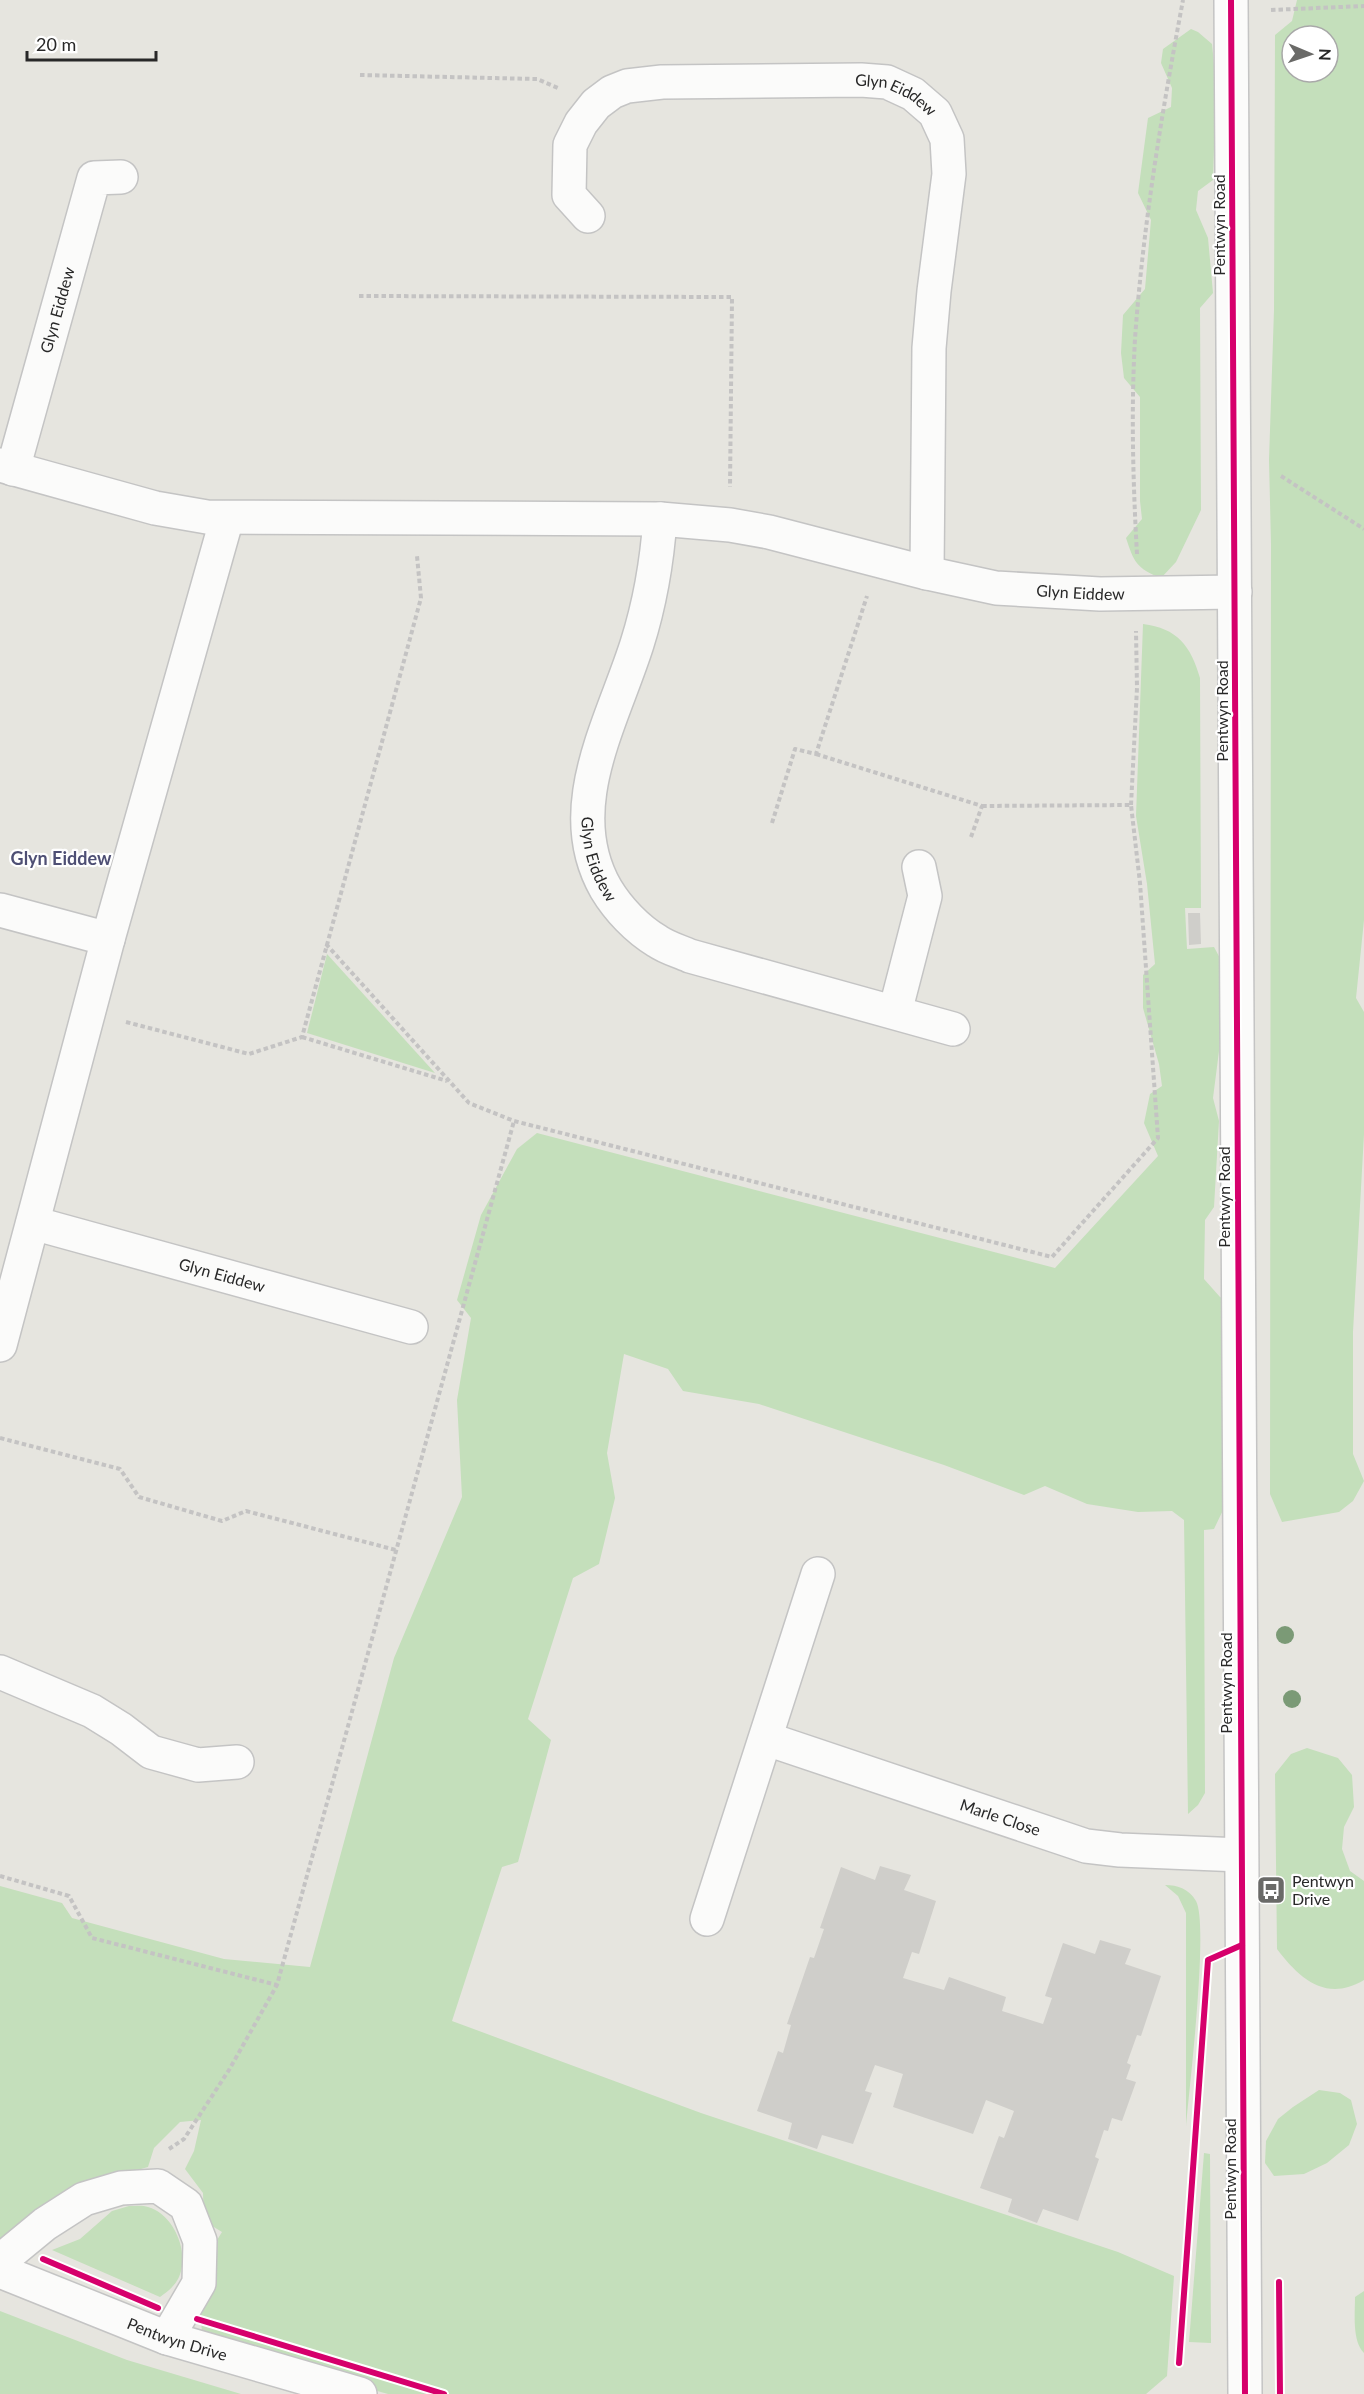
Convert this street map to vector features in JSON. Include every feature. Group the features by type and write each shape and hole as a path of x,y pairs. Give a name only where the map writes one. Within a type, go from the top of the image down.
{"street":[{"name":"Pentwyn Road","path":"1231,0 1240,1855 1245,2394"},
{"name":"Glyn Eiddew","path":"588,216 568,195 570,145 581,123 596,104 612,92 627,86 662,82 861,80 887,82 913,94 935,113 947,139 949,174 929,348 927,573"},
{"name":"Glyn Eiddew","path":"121,177 94,178 7,467 155,508 189,515 227,518 660,519 730,525 996,588 1100,594 1235,592"},
{"path":"0,1345 108,939 227,518"},
{"name":"Glyn Eiddew","path":"660,519 653,584 637,643 592,776 586,810 587,830 596,871 613,902 657,942 690,956 953,1029"},
{"path":"895,1012 926,896 919,867"},
{"path":"0,910 108,939"},
{"name":"Glyn Eiddew","path":"33,1223 411,1327"},
{"path":"707,1919 818,1574"},
{"path":"0,1672 92,1711 151,1752 198,1765 237,1762"},
{"name":"Marle Close","path":"766,1739 1086,1846 1120,1850 1240,1855"},
{"path":"0,2261 45,2224 84,2199 121,2188 158,2186 186,2205 200,2241 199,2283 167,2338"},
{"name":"Pentwyn Drive","path":"0,2271 167,2338 360,2394"}],"path":[{"path":"1137,564 1133,415 1135,339 1156,144 1183,0"},
{"path":"1264,10 1364,6"},
{"path":"360,75 537,79 596,104"},
{"path":"359,296 732,297 730,525"},
{"path":"1281,476 1364,529"},
{"path":"302,1037 421,598 413,519"},
{"path":"816,754 879,561"},
{"path":"326,944 447,1082 469,1103 514,1121 1052,1257 1158,1138 1140,884 1131,805 1137,688 1136,626"},
{"path":"772,823 795,749 982,807 1131,805"},
{"path":"971,837 982,807"},
{"path":"89,1013 249,1054 302,1037 447,1082"},
{"path":"165,2153 184,2139 229,2070 277,1985 514,1121"},
{"path":"0,1437 120,1469 139,1497 222,1521 246,1511 396,1550"},
{"path":"0,1876 69,1896 92,1938 277,1985"}],"green space":[{"path":"1297,0 1364,0 1364,920 1356,998 1364,1012 1364,1134 1353,1332 1353,1454 1364,1481 1353,1501 1339,1512 1282,1522 1270,1494 1271,544 1269,460 1274,310 1275,35 1280,31 1280,84 1340,84 1340,24 1288,24 1292,21"},
{"path":"1191,29 1212,44 1216,84 1213,180 1198,191 1196,210 1208,238 1213,293 1200,308 1201,510 1176,562 1161,578 1146,571 1137,563 1126,538 1142,519 1140,397 1124,378 1121,353 1123,315 1145,289 1151,220 1138,193 1148,118 1171,107 1172,88 1161,63 1163,49"},
{"path":"1143,624 1165,630 1181,640 1192,657 1200,678 1201,908 1185,908 1187,949 1214,947 1221,960 1219,1051 1213,1098 1219,1121 1214,1207 1205,1220 1204,1279 1220,1297 1231,1304 1225,1506 1214,1529 1204,1530 1205,1793 1198,1805 1188,1814 1184,1520 1172,1511 1138,1512 1087,1504 1045,1486 1024,1495 944,1465 759,1404 683,1391 668,1369 624,1354 607,1453 615,1498 599,1564 573,1578 528,1719 551,1740 518,1862 502,1867 452,2021 701,2113 1118,2252 1174,2276 1167,2376 1146,2394 388,2394 256,2357 202,2331 199,2306 204,2261 222,2232 204,2221 203,2193 185,2169 194,2151 201,2120 180,2122 154,2148 148,2167 112,2177 35,2245 0,2240 0,1886 62,1903 72,1918 224,1959 310,1967 394,1658 462,1497 457,1400 471,1318 457,1300 481,1215 517,1149 537,1133 1055,1268 1158,1156 1144,1123 1150,1094 1162,1086 1159,1064 1143,1008 1143,975 1155,964 1147,884 1136,816"},
{"path":"327,954 435,1073 307,1033"},
{"path":"1307,1748 1338,1758 1352,1775 1354,1807 1344,1827 1342,1849 1350,1871 1364,1881 1364,1980 1337,1989 1314,1984 1304,1978 1277,1949 1275,1774 1291,1754"},
{"path":"1165,1885 1179,1887 1190,1893 1196,1901 1199,1916 1199,1973 1186,2127 1186,1913 1178,1896"},
{"path":"1319,2090 1340,2093 1351,2100 1357,2124 1349,2145 1327,2163 1304,2174 1274,2176 1265,2163 1266,2141 1278,2119"},
{"path":"1204,2153 1210,2154 1211,2343 1189,2342"},
{"path":"129,2206 146,2206 157,2211 172,2226 181,2246 182,2267 179,2277 160,2297 52,2250 80,2239 112,2211"},
{"path":"1364,2291 1364,2353 1356,2334 1355,2297"},
{"path":"0,2311 127,2360 241,2394 0,2394"}],"building":[{"path":"1188,913 1200,913 1201,944 1189,945"},
{"path":"880,1866 911,1875 904,1890 936,1901 919,1954 912,1952 903,1978 944,1990 949,1977 1006,1997 1002,2011 1043,2024 1052,1998 1045,1996 1063,1943 1095,1954 1100,1940 1131,1949 1125,1964 1161,1976 1141,2036 1137,2035 1127,2063 1131,2065 1126,2079 1136,2082 1122,2121 1112,2118 1108,2131 1104,2130 1095,2157 1099,2159 1078,2221 1043,2209 1037,2223 1008,2212 1012,2199 980,2188 999,2136 1004,2138 1014,2111 986,2100 973,2134 893,2107 903,2074 875,2065 865,2091 872,2093 853,2144 822,2135 817,2149 788,2139 792,2123 757,2111 778,2051 783,2053 791,2025 787,2024 810,1957 814,1958 824,1929 820,1928 841,1867 875,1880"}],"cycle path":[{"path":"1231,0 1245,2394"},
{"path":"1179,2363 1208,1960 1242,1945"},
{"path":"43,2259 158,2308"},
{"path":"1279,2282 1280,2394"},
{"path":"197,2319 444,2394"}],"place":[{"name":"Pentwyn Drive","path":"1271,1890"}],"district":[{"name":"Glyn Eiddew","path":"61,859"}]}
